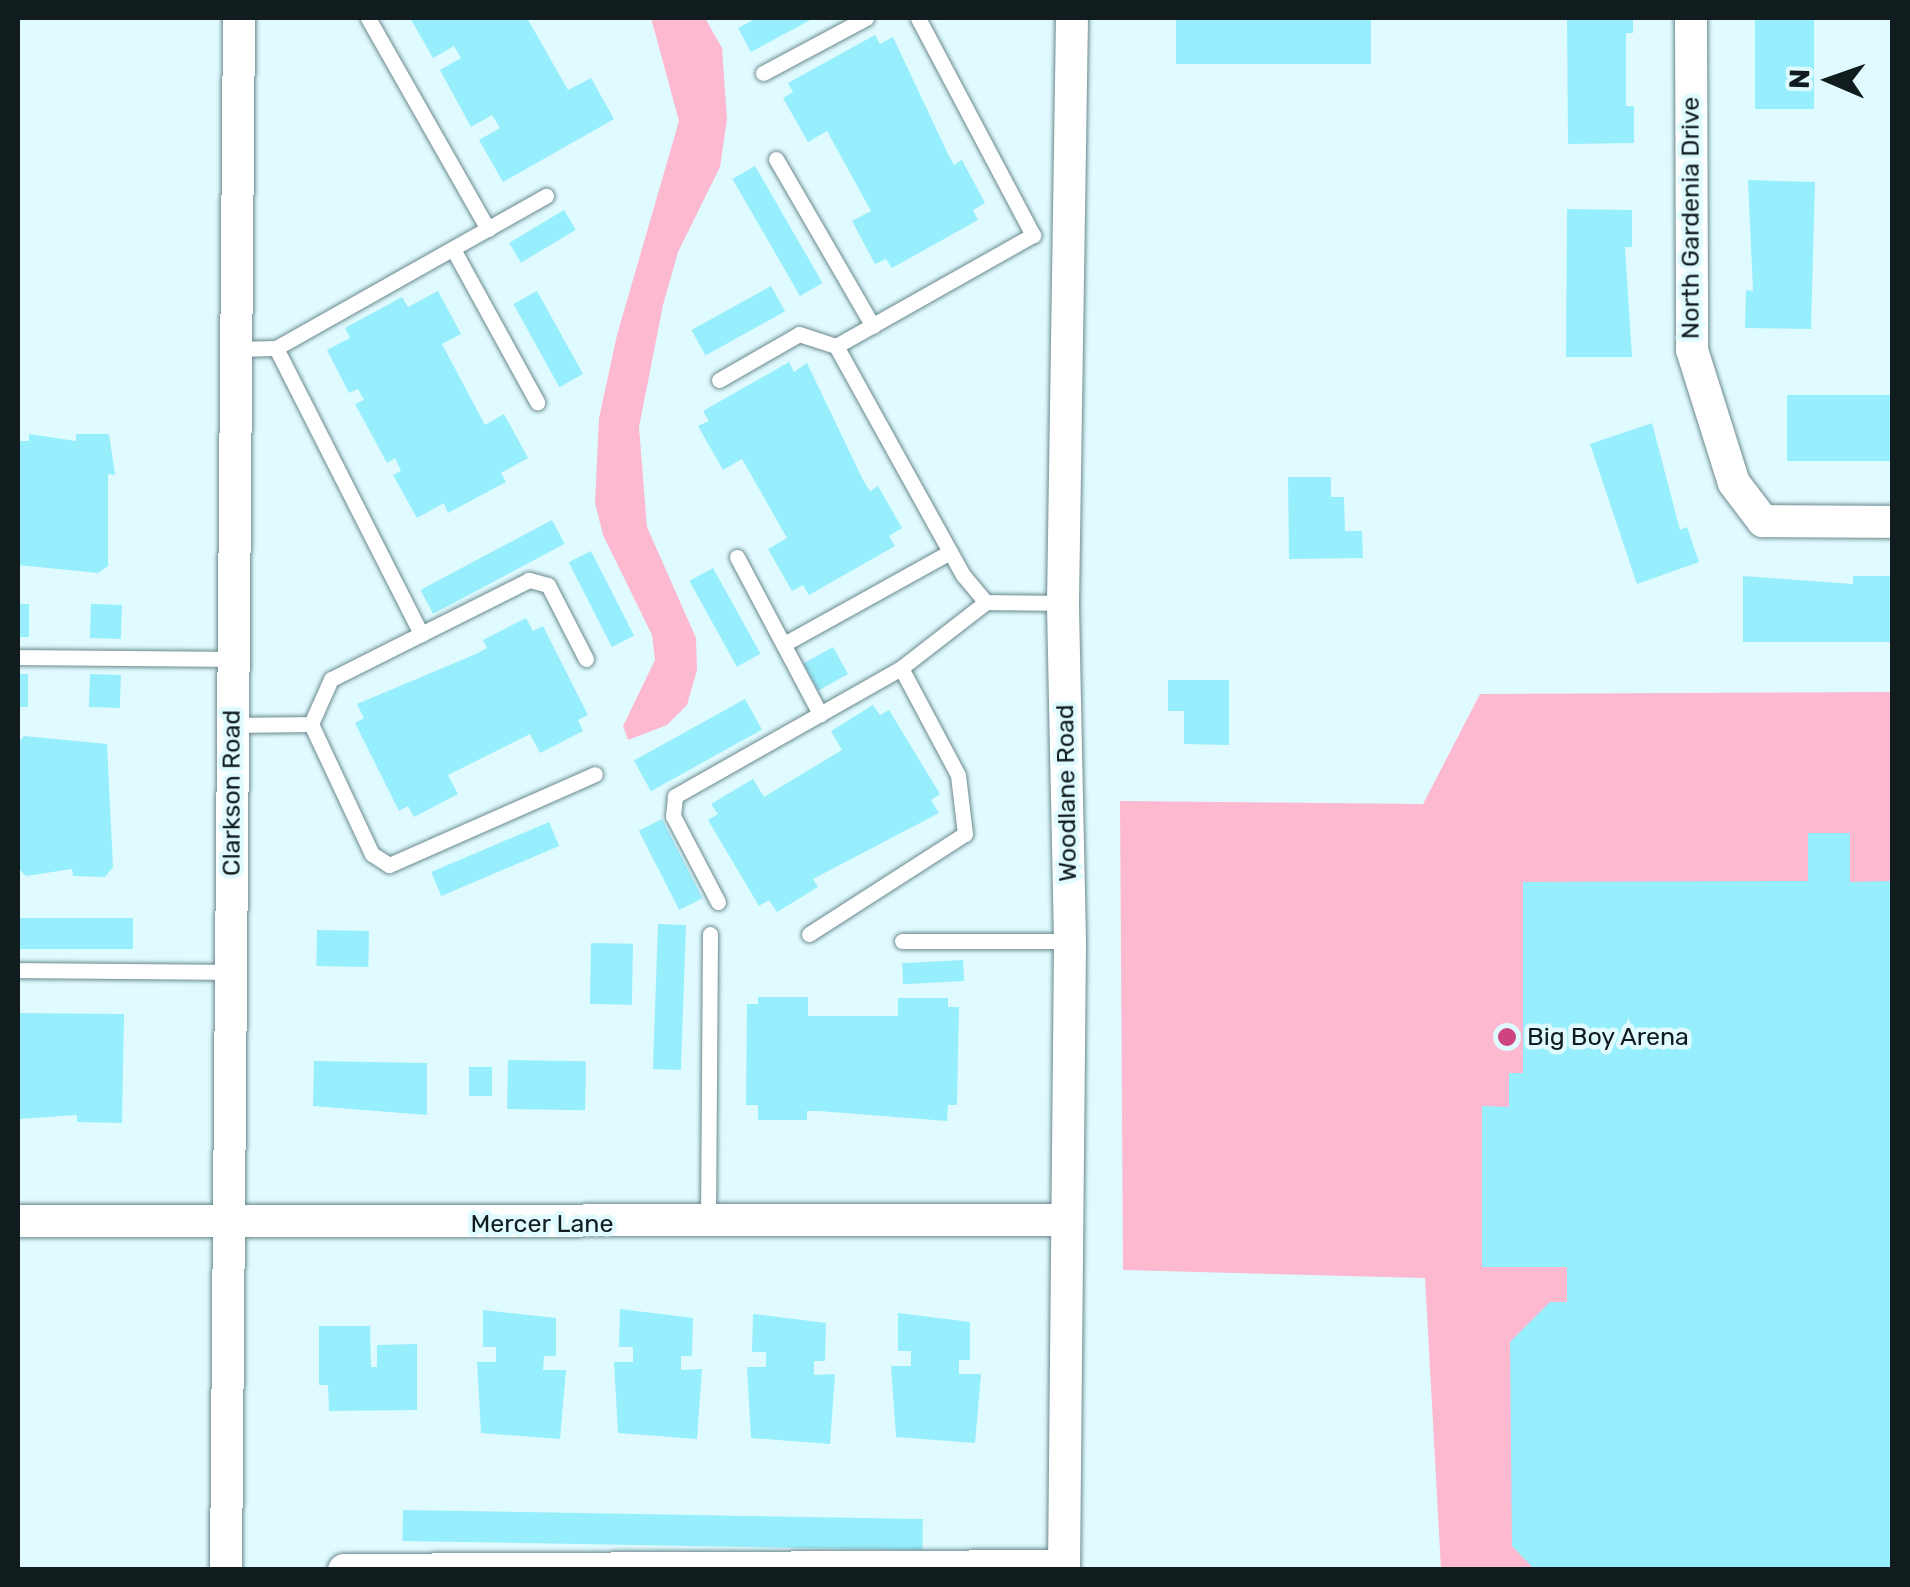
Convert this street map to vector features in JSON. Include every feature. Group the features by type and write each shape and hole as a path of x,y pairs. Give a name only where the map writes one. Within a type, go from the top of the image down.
{"street":[{"name":"Clarkson Road","path":"226,1570 239,18"},
{"name":"Woodlane Road","path":"1064,1568 1070,941 1063,602 1072,18"},
{"name":"North Gardenia Drive","path":"1690,18 1692,350 1734,483 1763,521 1892,522"},
{"name":"Mercer Lane","path":"18,1221 708,1225 1067,1220"},
{"path":"344,1570 1064,1568"}],"lane":[{"path":"368,18 488,229"},
{"path":"763,74 866,18"},
{"path":"918,18 1033,236"},
{"path":"776,159 873,326"},
{"path":"236,348 276,348 546,196"},
{"path":"836,346 1033,236 1069,237"},
{"path":"453,249 538,402"},
{"path":"719,380 799,334 836,346 950,552 986,602"},
{"path":"276,348 421,634"},
{"path":"784,644 950,552"},
{"path":"737,557 820,714"},
{"path":"586,659 552,592 536,580 331,678 312,724 372,854 389,865 595,774"},
{"path":"718,902 671,802 901,668 986,602 1063,602"},
{"path":"18,657 233,659"},
{"path":"808,934 965,834 958,775 901,668"},
{"path":"233,724 312,724"},
{"path":"708,1225 710,934"},
{"path":"902,941 1070,941"},
{"path":"18,970 231,972"}],"shaded area":[{"path":"651,18 705,18 722,48 727,119 720,167 678,252 663,305 639,427 647,527 696,638 697,670 687,705 667,725 628,740 623,726 655,660 652,635 603,535 595,503 599,418 617,335 679,121"},
{"name":"Big Boy Arena","path":"1892,692 1892,1569 1441,1569 1425,1278 1123,1270 1120,801 1423,804 1480,694"}],"building":[{"path":"410,18 527,18 568,90 591,78 614,119 503,182 479,140 500,128 492,115 471,127 440,70 461,58 454,46 433,58"},
{"path":"757,18 814,18 751,52 738,28"},
{"path":"1176,18 1371,18 1371,64 1176,64"},
{"path":"1567,18 1633,18 1633,33 1626,33 1626,106 1634,106 1634,143 1568,144"},
{"path":"1755,18 1814,18 1814,109 1755,109"},
{"path":"875,35 880,44 893,37 954,165 962,160 985,203 973,210 978,220 892,268 886,259 875,264 852,221 871,211 827,131 808,142 783,98 793,92 788,83"},
{"path":"755,166 822,283 800,296 732,179"},
{"path":"1748,180 1815,182 1811,329 1745,328 1746,290 1753,291"},
{"path":"1567,209 1632,210 1632,247 1625,247 1632,357 1566,357"},
{"path":"564,210 576,230 521,263 509,243"},
{"path":"771,286 785,311 705,355 691,330"},
{"path":"438,291 461,334 442,344 485,425 504,414 528,458 501,473 506,482 448,513 444,503 417,518 393,475 401,471 395,458 387,463 355,404 364,400 358,389 349,393 327,350 350,338 345,328 402,297 408,307"},
{"path":"537,291 583,374 559,387 513,304"},
{"path":"789,362 794,372 807,363 863,480 870,491 878,486 902,528 889,536 895,546 809,595 803,585 792,591 768,549 787,538 742,459 723,470 698,426 709,421 703,411"},
{"path":"1787,395 1892,395 1892,461 1787,461"},
{"path":"1652,423 1680,530 1687,527 1699,562 1637,584 1590,444"},
{"path":"29,434 76,441 76,434 109,434 115,475 108,474 108,566 98,573 18,565 18,441 29,441"},
{"path":"1288,477 1331,477 1331,497 1344,497 1345,531 1362,531 1363,558 1289,559"},
{"path":"552,520 565,544 433,614 420,590"},
{"path":"591,551 634,636 612,647 569,562"},
{"path":"713,568 761,654 737,667 689,581"},
{"path":"1743,576 1853,584 1853,576 1890,576 1890,642 1743,642"},
{"path":"18,604 29,604 29,637 18,637"},
{"path":"91,604 122,605 121,639 90,638"},
{"path":"526,618 533,631 543,626 588,715 578,720 583,731 540,753 530,734 448,775 458,794 414,817 408,806 399,811 355,723 364,718 357,704 476,654 487,648 483,640"},
{"path":"833,647 848,674 818,691 803,663"},
{"path":"18,674 28,674 28,707 18,707"},
{"path":"90,674 121,675 120,708 89,707"},
{"path":"1168,680 1229,680 1229,745 1184,744 1184,711 1168,711"},
{"path":"745,699 762,730 651,791 634,761"},
{"path":"873,705 880,715 889,710 940,794 931,800 939,813 813,879 818,887 777,912 769,900 759,906 708,820 718,814 711,804 753,779 764,797 842,750 831,731"},
{"path":"24,736 107,744 113,867 105,877 73,876 72,869 26,876 18,868 18,743"},
{"path":"662,819 702,898 679,910 639,831"},
{"path":"549,822 559,846 441,896 431,872"},
{"path":"1808,833 1850,833 1850,882 1892,881 1892,1570 1535,1570 1512,1546 1510,1342 1550,1302 1567,1302 1567,1267 1482,1267 1482,1106 1509,1107 1509,1073 1523,1073 1523,882 1808,881"},
{"path":"18,918 133,918 133,949 18,949"},
{"path":"658,924 686,925 681,1070 653,1069"},
{"path":"317,930 369,931 368,967 316,966"},
{"path":"591,943 633,944 632,1005 590,1004"},
{"path":"963,960 964,981 903,984 902,963"},
{"path":"758,997 808,997 808,1016 898,1016 898,998 948,998 948,1007 959,1007 957,1105 948,1105 947,1121 819,1111 807,1111 807,1120 758,1120 758,1105 746,1105 747,1004 758,1004"},
{"path":"18,1013 124,1014 122,1123 77,1122 77,1115 18,1119"},
{"path":"508,1060 586,1061 585,1110 507,1109"},
{"path":"314,1061 427,1063 427,1115 313,1106"},
{"path":"469,1067 492,1067 492,1096 469,1096"},
{"path":"620,1309 693,1318 692,1356 681,1356 681,1370 702,1369 697,1439 618,1433 614,1362 633,1362 633,1347 619,1347"},
{"path":"483,1310 556,1318 556,1356 544,1356 543,1370 566,1370 560,1439 481,1433 477,1362 496,1362 496,1347 483,1347"},
{"path":"898,1313 970,1322 970,1360 959,1360 959,1374 981,1374 975,1443 896,1437 891,1366 911,1366 911,1351 898,1351"},
{"path":"753,1314 826,1323 825,1361 814,1361 814,1375 835,1374 830,1444 751,1438 747,1367 766,1367 766,1352 752,1352"},
{"path":"319,1326 370,1326 371,1367 377,1367 377,1345 417,1344 417,1410 329,1411 328,1385 319,1385"},
{"path":"403,1510 923,1519 922,1550 402,1541"}],"place":[{"name":"Big Boy Arena","path":"1507,1037"}]}
